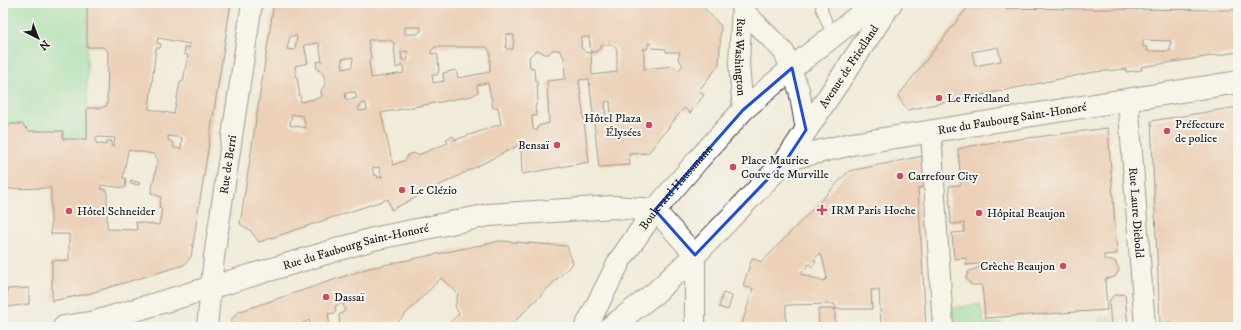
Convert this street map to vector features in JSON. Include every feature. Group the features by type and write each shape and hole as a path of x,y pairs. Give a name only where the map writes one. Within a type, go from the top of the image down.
{"street":[{"name":"Rue de Berri","path":"207,327 210,288 252,3"},
{"name":"Avenue de Friedland","path":"792,68 875,3"},
{"name":"Avenue de Friedland","path":"806,130 891,3"},
{"path":"611,327 655,293 695,255 787,159 806,130 799,90 792,68 784,52 742,6"},
{"name":"Rue Washington","path":"742,6 739,64 743,110"},
{"name":"Boulevard Haussmann","path":"586,327 620,260 655,210 743,110 792,68"},
{"name":"Rue du Faubourg Saint-Honoré","path":"787,159 852,144 1238,82"},
{"name":"Rue Laure Diebold","path":"1128,99 1145,327"},
{"path":"931,132 944,327"},
{"name":"Rue du Faubourg Saint-Honoré","path":"64,327 95,322 372,239 489,215 614,207 655,210"},
{"path":"655,210 695,255 695,327"}],"lane":[{"path":"824,3 821,8 833,37"}],"highlighted area":[{"path":"792,68 806,130 787,159 695,255 655,210 743,110"}],"green space":[{"path":"3,3 87,3 87,139 63,139 63,131 29,131 22,124 11,124 3,132"},
{"path":"980,304 984,324 1001,323 1002,327 954,327 952,308"},
{"path":"1100,317 1110,317 1111,327 1101,327"}],"building":[{"path":"87,3 231,3 191,257 184,265 87,294 52,301 52,260 69,261 69,234 51,234 51,188 3,189 3,132 11,124 22,124 29,131 63,131 63,139 87,139 87,108 102,108 107,105 108,51 103,47 87,47","holes":["158,38 190,44 189,48 185,47 184,54 188,55 183,82 180,82 174,114 149,109 156,48 160,48 161,44 157,43","168,136 182,138 181,149 174,148 172,142 168,140","96,137 115,138 114,146 111,146 112,141 107,141 106,145 96,143","128,150 154,154 158,160 151,193 161,197 159,208 162,209 159,225 136,222 137,230 107,229 107,190 101,189 101,185 125,188 126,179 123,178"]},
{"path":"274,3 701,5 721,26 719,65 699,90 704,95 690,113 684,108 648,153 629,154 630,165 599,167 589,79 579,80 589,162 522,174 521,144 391,210 388,199 259,242 250,230 240,224","holes":["405,27 421,27 421,31 417,34 405,34","506,34 514,35 513,49 506,49","290,36 297,36 295,50 287,49","581,37 589,37 591,52 586,53 581,47","368,40 390,40 394,43 396,68 403,65 404,73 371,78 369,61 371,59","319,43 322,61 316,62 317,69 322,72 325,79 325,84 321,91 322,97 301,102 295,66 308,63 304,45","648,43 651,44 652,48 666,49 666,52 680,52 678,59 683,65 678,71 672,66 644,69 644,48 645,50 648,48","601,45 614,45 617,49 617,72 592,75 591,52 595,52 601,48","435,47 487,47 490,51 490,72 458,78 456,70 443,73 444,81 433,83 432,75 437,75 439,71 437,54 431,54 431,51","552,50 559,50 564,57 565,79 547,81 549,123 538,126 537,131 533,129 532,116 537,116 535,107 538,100 537,81 535,81 534,68 530,67 529,57 535,51 541,51 544,54 549,54","407,51 408,60 402,60 401,52","353,57 352,67 343,69 342,59","488,83 493,108 498,107 501,124 455,140 453,136 446,139 448,143 418,155 414,153 408,155 406,160 393,165 381,113 472,96 478,92 477,85","355,92 357,98 346,100 345,93","610,101 611,118 606,118 605,102","366,103 367,110 359,111 358,107 361,106 360,104","292,114 303,116 306,128 290,125","379,167 382,177 378,178 377,175 374,175 372,168"]},
{"path":"775,3 790,3 781,5"},
{"path":"967,8 1238,10 1238,52 1141,67 1142,70 1126,72 1126,69 1094,72 907,110 898,96","holes":["1143,40 1171,41 1170,51 1147,51 1147,47 1143,47","998,47 1001,61 975,66 972,52"]},
{"path":"1238,107 1238,327 1171,327 1171,322 1160,323 1151,121"},
{"name":"Hôpital Beaujon","path":"1108,128 1117,254 1104,255 1104,260 1115,261 1119,270 1115,277 1105,279 1107,310 985,318 982,285 971,285 966,278 969,271 980,267 980,264 966,265 966,258 954,259 952,233 964,232 964,223 951,224 949,186 961,185 958,149 981,144"},
{"path":"923,156 925,187 918,188 926,327 881,327 879,290 871,290 872,309 835,309 835,304 786,305 786,327 741,327 753,289 743,286 752,258 762,262 849,171","holes":["819,254 822,256 827,278 824,281 800,274 809,264 812,267 816,262 814,260"]},
{"path":"131,180 140,183 139,185 130,183"},
{"path":"500,241 567,246 573,263 509,327 445,327 459,314 455,306 458,294 441,278 394,326 395,327 340,327 339,315 345,311 343,303 335,306 335,313 328,314 330,327 310,327 310,320 303,323 307,327 231,327 231,320 238,312 369,268"},
{"path":"29,288 29,304 7,307 7,289"},
{"path":"723,293 732,296 728,310 719,307"},
{"path":"1125,294 1128,327 1111,327 1109,301 1114,295"},
{"path":"818,309 835,309 835,327 819,327"}],"place":[{"name":"Le Friedland","path":"939,98"},
{"name":"Hôtel Plaza Élysées","path":"649,125"},
{"name":"Préfecture de police","path":"1167,131"},
{"name":"Bensaï","path":"557,145"},
{"name":"Place Maurice Couve de Murville","path":"733,167"},
{"name":"Carrefour City","path":"900,176"},
{"name":"Le Clézio","path":"402,190"},
{"name":"IRM Paris Hoche","path":"822,210"},
{"name":"Hôtel Schneider","path":"69,211"},
{"name":"Hôpital Beaujon","path":"979,213"},
{"name":"Crèche Beaujon","path":"1063,266"},
{"name":"Dassaï","path":"326,297"}]}
